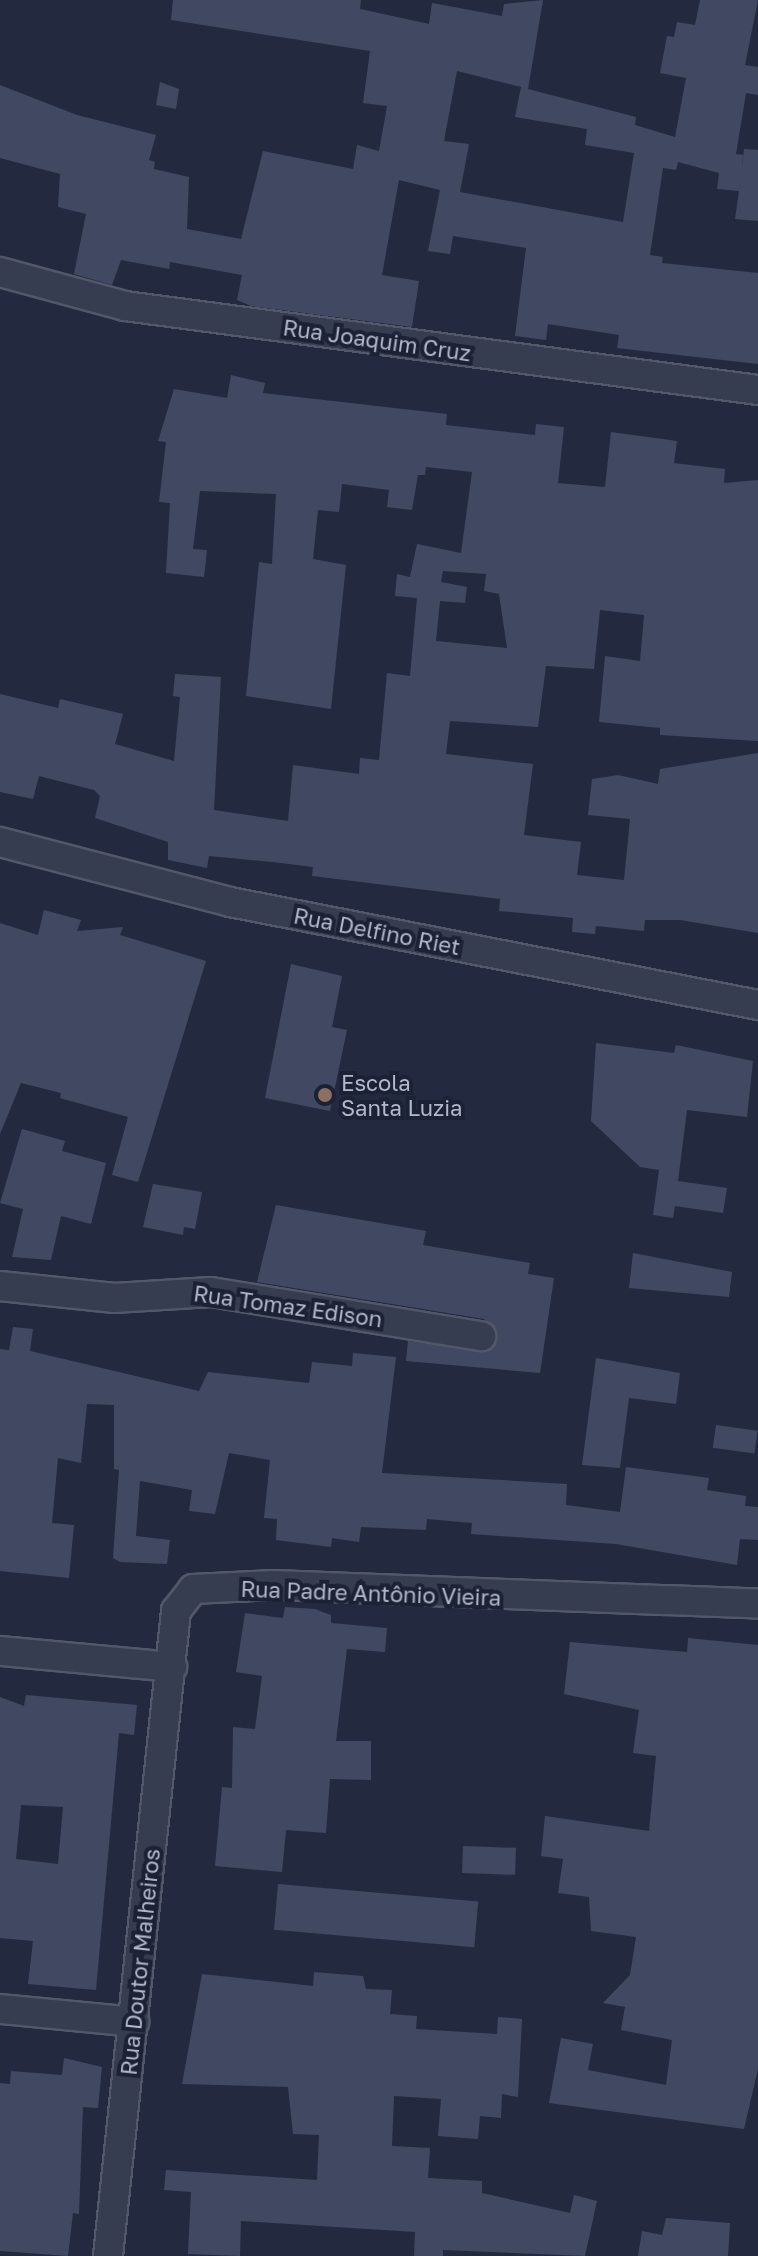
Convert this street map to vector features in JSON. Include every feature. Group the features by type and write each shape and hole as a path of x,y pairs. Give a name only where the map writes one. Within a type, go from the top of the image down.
{"street":[{"name":"Rua Joaquim Cruz","path":"0,272 125,306 758,390"},
{"name":"Rua Delfino Riet","path":"0,842 230,902 758,1005"},
{"name":"Rua Tomaz Edison","path":"0,1286 114,1298 211,1292 481,1336"},
{"name":"Rua Padre Antônio Vieira","path":"172,1667 176,1611 193,1589 274,1585 758,1604"},
{"path":"0,1651 172,1667"},
{"name":"Rua Doutor Malheiros","path":"108,2256 172,1667"},
{"path":"0,2009 134,2022"}],"building":[{"path":"173,0 361,0 360,9 429,24 432,3 502,16 504,4 543,0 528,89 636,117 635,125 675,137 686,78 660,73 667,36 674,37 677,22 695,25 700,0 758,0 745,65 758,67 758,95 746,93 736,154 743,155 742,169 744,149 758,150 758,221 735,219 739,191 717,189 719,173 678,162 676,170 663,168 650,255 663,257 662,263 758,273 758,364 617,348 619,335 548,324 546,340 515,336 526,248 453,236 450,254 428,251 440,190 399,180 382,275 419,281 412,327 251,306 237,300 242,275 170,262 169,269 121,260 112,285 74,274 86,214 58,207 60,174 0,158 0,85 77,115 156,135 149,160 155,162 154,169 189,177 187,229 241,239 263,151 353,169 357,145 379,151 387,106 363,103 370,51 171,20","holes":["457,71 521,87 515,117 587,129 585,145 634,153 623,222 460,192 469,144 444,141"]},
{"path":"160,82 179,89 176,109 156,105"},
{"path":"231,375 265,383 263,393 447,414 446,425 535,435 536,424 564,427 558,483 605,487 611,432 677,441 674,463 725,469 724,483 758,480 758,741 660,735 660,728 599,722 605,656 640,661 644,615 600,610 594,669 546,666 538,727 450,721 446,754 533,764 524,835 581,842 577,875 624,880 630,819 588,815 592,779 618,775 658,784 660,769 758,753 758,933 680,920 645,920 644,931 596,926 595,934 572,932 573,918 499,911 500,899 312,876 313,867 273,862 209,856 207,868 168,860 168,842 95,818 100,796 94,790 39,776 33,799 0,792 0,694 58,708 60,699 123,714 115,744 174,761 180,697 173,696 175,674 221,677 214,810 288,821 293,765 359,774 360,758 379,760 387,673 410,676 417,598 395,596 397,574 410,577 417,544 461,553 472,472 426,467 425,475 418,475 412,510 387,507 389,490 342,484 339,512 318,510 313,559 346,565 331,709 246,696 259,562 272,564 276,494 200,491 193,549 207,550 204,577 166,573 170,503 159,502 166,442 158,441 174,389 227,398","holes":["443,571 486,574 484,591 499,594 507,648 436,641 440,601 465,603 467,587 441,582"]},
{"path":"44,910 81,920 77,931 123,927 120,935 206,961 138,1182 112,1175 128,1117 60,1098 61,1093 21,1083 0,1134 0,923 38,935"},
{"path":"291,964 342,976 332,1027 347,1030 330,1111 265,1098"},
{"path":"596,1043 674,1053 676,1045 753,1061 747,1117 687,1110 678,1181 727,1188 723,1213 675,1206 673,1218 653,1215 659,1170 640,1167 591,1121"},
{"path":"22,1129 65,1141 62,1151 106,1163 91,1224 61,1216 51,1260 12,1257 23,1209 0,1203"},
{"path":"153,1184 202,1192 195,1229 184,1227 183,1235 143,1227"},
{"path":"276,1205 426,1231 423,1245 530,1263 528,1274 554,1278 540,1373 406,1361 408,1341 488,1352 497,1331 484,1319 257,1282"},
{"path":"633,1253 732,1272 729,1297 629,1288"},
{"path":"13,1327 33,1329 30,1351 199,1391 208,1372 309,1383 312,1362 352,1366 353,1353 396,1357 382,1473 567,1484 566,1505 620,1512 626,1467 709,1478 707,1490 746,1496 745,1506 758,1507 758,1540 740,1539 737,1565 616,1544 471,1534 472,1523 427,1519 426,1530 361,1527 359,1542 332,1538 331,1547 276,1540 277,1519 264,1518 270,1460 229,1453 215,1514 189,1511 192,1490 140,1481 136,1536 170,1540 167,1564 120,1562 113,1558 119,1470 114,1469 114,1405 87,1404 81,1463 58,1458 52,1523 74,1525 69,1578 0,1571 0,1349 9,1350"},
{"path":"596,1358 680,1373 676,1404 629,1398 620,1468 582,1465"},
{"path":"716,1425 758,1431 754,1454 713,1448"},
{"path":"285,1607 315,1609 331,1615 331,1623 387,1628 385,1652 347,1649 336,1741 371,1741 371,1780 330,1779 326,1833 286,1830 282,1872 215,1866 222,1787 232,1788 233,1727 255,1729 262,1676 236,1672 245,1613 283,1618"},
{"path":"688,1638 758,1645 758,2069 744,2129 549,2103 561,2038 593,2044 588,2070 666,2085 672,2040 621,2030 625,2007 603,2003 630,1975 636,1937 591,1931 589,1897 558,1893 563,1859 541,1856 545,1816 649,1831 656,1756 633,1753 639,1710 564,1694 570,1642 687,1652"},
{"path":"26,1695 137,1705 134,1735 119,1733 96,1990 28,1984 33,1941 0,1938 0,1697 24,1706","holes":["21,1805 63,1807 58,1864 16,1859"]},
{"path":"463,1846 516,1848 515,1875 462,1873"},
{"path":"278,1884 478,1902 474,1947 274,1930"},
{"path":"314,1972 363,1976 366,1989 392,1990 390,2014 417,2016 416,2029 497,2034 498,2017 522,2019 518,2097 502,2094 501,2118 480,2116 478,2139 438,2136 441,2099 394,2096 392,2146 430,2148 428,2178 482,2181 482,2193 570,2213 574,2195 597,2201 585,2256 443,2250 443,2256 414,2256 415,2232 241,2221 240,2256 188,2254 191,2192 164,2190 166,2170 317,2180 319,2135 293,2134 288,2087 182,2084 202,1974 313,1986"},
{"path":"64,2058 102,2067 98,2108 83,2107 79,2214 73,2213 68,2256 0,2251 0,2083 10,2084 11,2071 62,2075"},
{"path":"666,2218 730,2223 728,2256 638,2256 642,2231 662,2235"}],"place":[{"name":"Escola Santa Luzia","path":"325,1095"}]}
